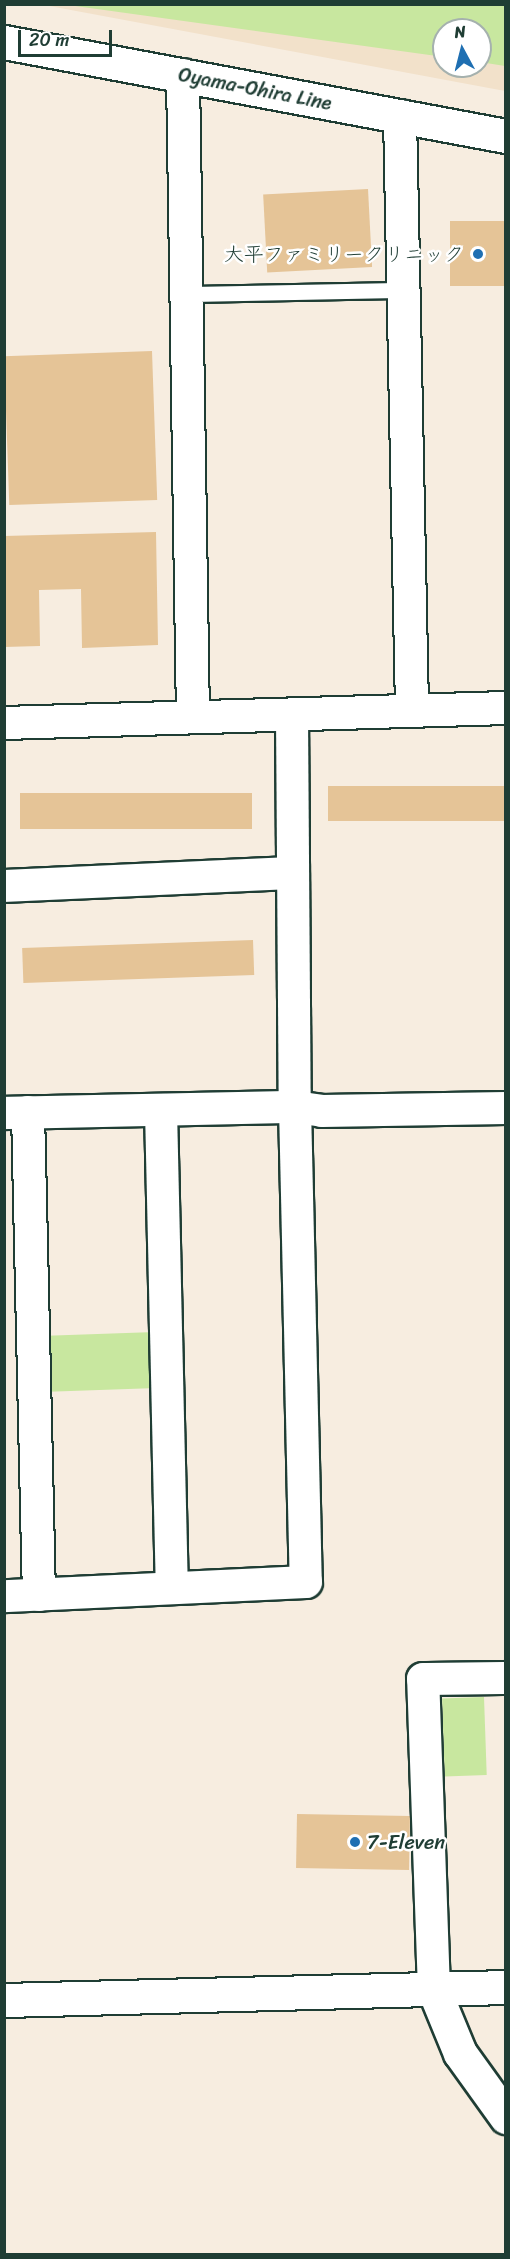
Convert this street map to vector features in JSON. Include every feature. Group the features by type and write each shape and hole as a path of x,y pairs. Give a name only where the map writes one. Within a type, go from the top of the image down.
{"street":[{"name":"Oyama-Ohira Line","path":"4,42 506,136"},
{"path":"183,75 192,717"},
{"path":"400,116 412,710"},
{"path":"4,723 506,708"},
{"path":"4,1596 306,1582 295,1107 292,715"},
{"path":"4,886 292,873"},
{"path":"39,1595 16,1112 295,1107 322,1111 506,1108"},
{"path":"161,1110 172,1588"},
{"path":"506,1678 423,1679 434,1990 460,2054 506,2117"},
{"path":"4,2000 506,1988"}],"lane":[{"path":"186,294 404,290"}],"shaded area":[{"path":"44,5 505,5 505,91 435,78 492,78 492,18 432,18 432,77"}],"green space":[{"path":"68,5 505,5 505,66 492,64 492,18 432,18 432,55"},
{"path":"155,1332 157,1388 49,1392 47,1336"},
{"path":"484,1697 487,1775 445,1776 442,1698"}],"building":[{"path":"368,189 372,267 267,272 263,194"},
{"name":"大平ファミリークリニック","path":"450,221 506,221 506,286 450,286"},
{"path":"152,351 157,500 9,505 4,356"},
{"path":"156,532 158,645 82,648 81,589 39,590 40,646 4,647 4,536"},
{"path":"328,786 506,786 506,821 328,821"},
{"path":"20,793 252,793 252,829 20,829"},
{"path":"253,940 254,975 23,983 22,948"},
{"name":"7-Eleven","path":"297,1814 410,1816 409,1870 296,1868"}],"place":[{"name":"大平ファミリークリニック","path":"478,254"},
{"name":"7-Eleven","path":"355,1842"}]}
